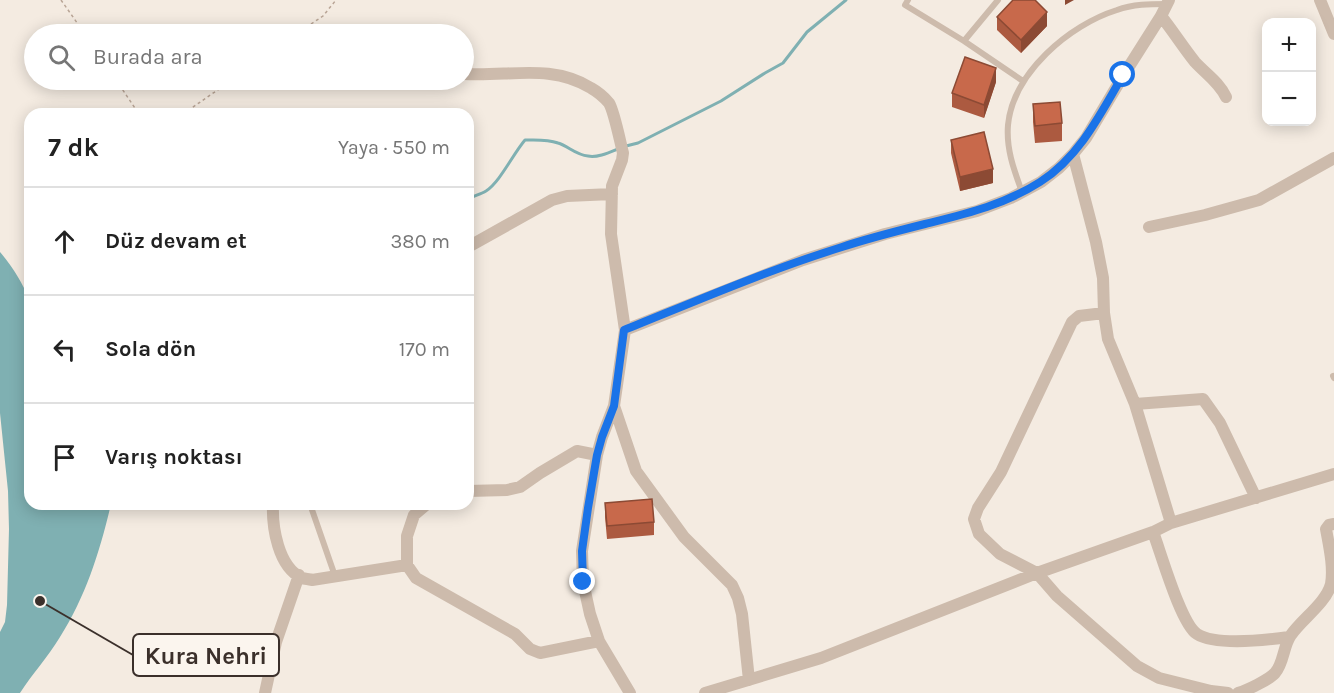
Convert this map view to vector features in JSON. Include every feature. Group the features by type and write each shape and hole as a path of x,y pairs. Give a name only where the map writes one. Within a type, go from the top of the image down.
{"street":[{"path":"1320,0 1334,34"},
{"path":"624,330 803,260 885,234 977,211 1041,182 1059,168 1086,138 1166,7 1196,62 1217,82 1226,97"},
{"path":"474,74 547,72 566,76 593,89 601,94 610,105 621,147 622,160 612,186 611,234 624,330 614,406 597,455 582,551 583,582 599,641 630,693"},
{"path":"1073,154 1103,278 1104,313 1108,339 1135,404 1171,523"},
{"path":"1149,227 1259,200 1334,158"},
{"path":"474,244 552,200 567,196 612,194"},
{"path":"1104,313 1079,316 1072,322 1001,472 978,508 974,519 979,534 1000,554 1036,573 1057,596 1137,666 1159,678 1228,693"},
{"path":"1135,404 1203,399 1220,423 1256,498"},
{"path":"614,406 636,471 684,537 732,585 742,614 749,680"},
{"path":"474,489 507,490 520,487 577,451 597,455"},
{"path":"705,693 724,691 749,680 821,658 1036,573 1153,532 1171,523 1334,474"},
{"path":"273,510 274,531 282,557 302,578 312,580 407,565"},
{"path":"420,510 414,515 406,536 407,565 416,578 515,634 530,649 540,653 599,641"},
{"path":"1239,693 1275,674 1289,637 1325,597 1330,588 1333,573 1326,529 1329,525 1334,524"},
{"path":"1153,532 1179,607 1195,633 1207,639 1250,642 1289,637"},
{"path":"265,693 276,642 299,575"}],"lane":[{"path":"908,0 905,5 1023,81"},
{"path":"964,41 998,0"},
{"path":"1023,192 1010,159 1007,137 1011,107 1023,81 1038,62 1060,42 1097,18 1128,7 1154,4 1166,7"},
{"path":"312,510 335,576"}],"path":[{"path":"61,0 78,24"},
{"path":"311,24 323,16 336,0"},
{"path":"123,90 135,108"},
{"path":"192,108 218,90"}],"water":[{"path":"0,252 24,288 24,510 109,510 97,556 77,606 55,644 20,693 0,693 0,632 5,622 7,605 9,529 8,491 0,413"}],"building":[{"path":"1013,0 1035,0 1047,12 1021,40 997,17"},
{"path":"965,57 996,68 984,105 952,93"},
{"path":"1060,102 1062,123 1035,126 1033,104"},
{"path":"984,132 993,169 960,177 951,140"},
{"path":"652,499 654,522 607,526 605,503"}],"waterway":[{"path":"626,146 638,143 721,101 783,63 807,32 846,0"},
{"path":"474,196 491,187 525,140 554,142 580,154 592,156 620,148"}],"place":[{"name":"Kura Nehri","path":"40,601"}],"route":[{"path":"583,582 582,551 588,508 597,455 614,406 624,330 803,260 885,234 977,211 1023,192 1041,182 1073,154 1086,138 1123,75"}]}
